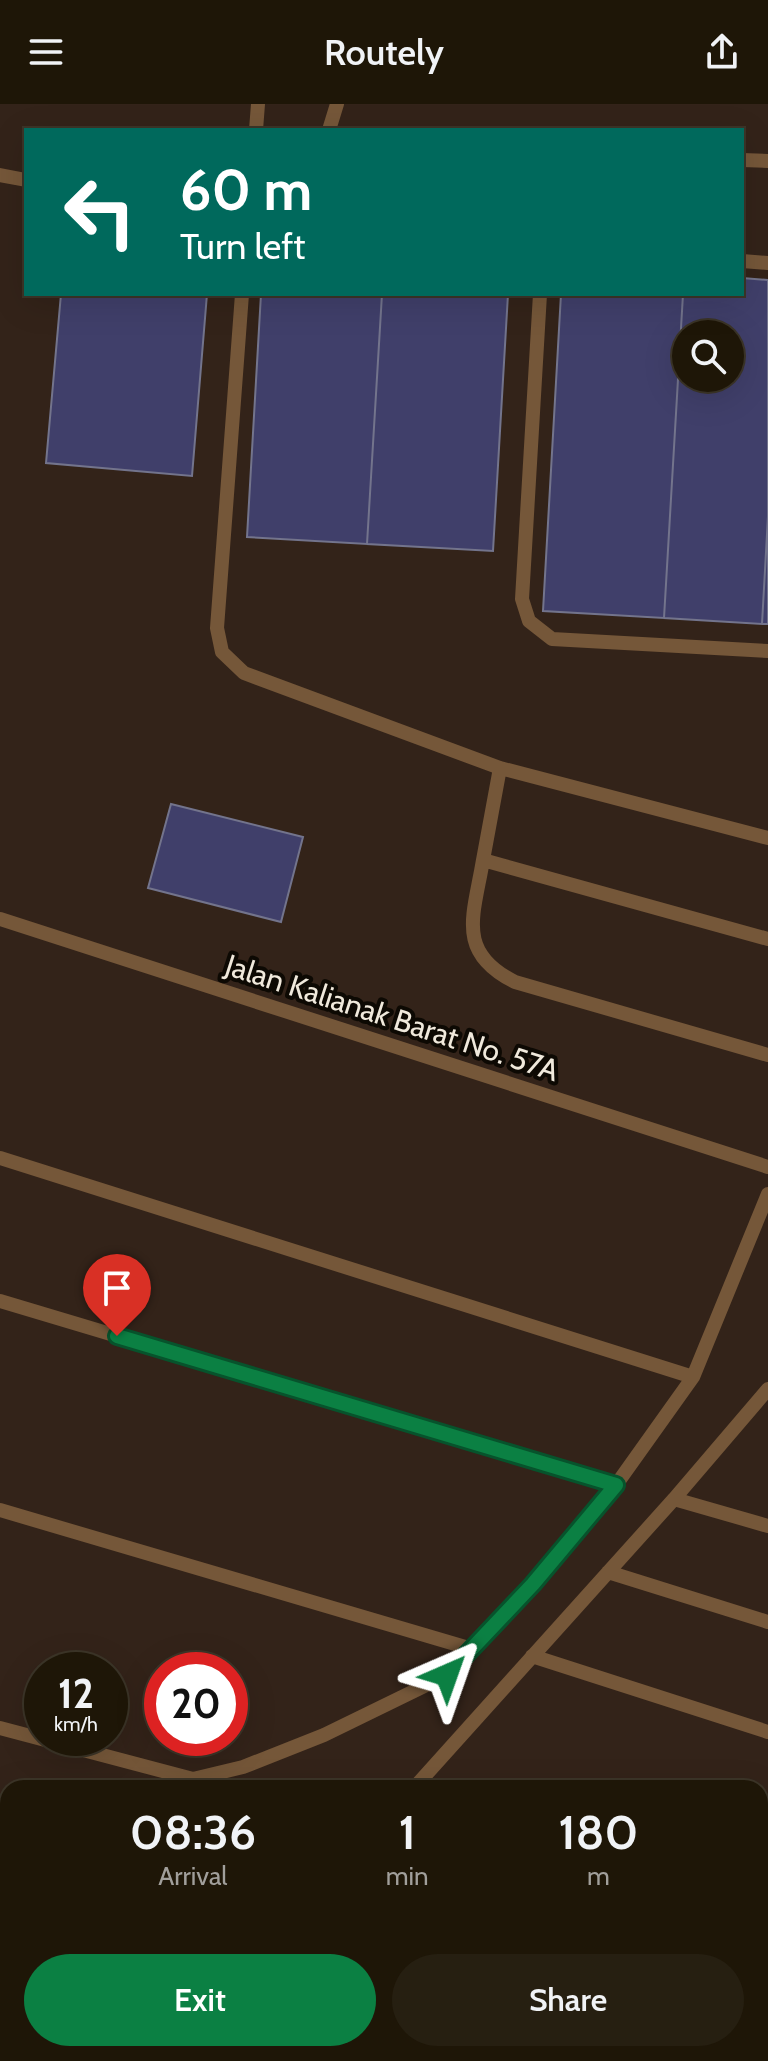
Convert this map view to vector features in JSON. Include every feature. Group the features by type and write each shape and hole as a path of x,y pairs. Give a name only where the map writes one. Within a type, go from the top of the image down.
{"lane":[{"path":"256,128 258,104"},
{"path":"330,128 337,104"},
{"path":"744,160 768,161"},
{"path":"0,175 24,180"},
{"path":"744,261 768,263"},
{"path":"242,296 217,628 222,652 244,673 500,768 768,838"},
{"path":"540,296 522,599 529,621 552,639 768,651"},
{"path":"500,768 471,929 477,954 493,971 515,982 768,1055"},
{"path":"483,860 768,939"},
{"name":"Jalan Kalianak Barat No. 57A","path":"0,919 768,1167"},
{"path":"0,1158 693,1377"},
{"path":"0,1728 193,1779 243,1767 324,1735 447,1675 533,1584 616,1485 693,1377 768,1194"},
{"path":"0,1301 616,1485"},
{"path":"421,1780 674,1499 767,1390"},
{"path":"674,1499 768,1526"},
{"path":"0,1510 472,1649"},
{"path":"608,1572 768,1622"},
{"path":"532,1656 768,1732"}],"shaded area":[{"path":"0,104 768,104 768,1780 0,1780"}],"building":[{"path":"744,278 768,280 768,516 762,624 664,618 677,392 744,392 744,320 681,320 683,296 744,296"},
{"path":"61,296 207,296 192,476 46,463"},
{"path":"261,296 382,296 367,544 247,537"},
{"path":"382,296 508,296 493,551 367,544"},
{"path":"561,296 683,296 681,320 672,320 672,392 677,392 664,618 543,611"},
{"path":"768,516 768,624 762,624"},
{"path":"171,804 303,837 281,922 148,888"}],"route":[{"path":"117,1336 616,1485 533,1584 447,1675"}]}
